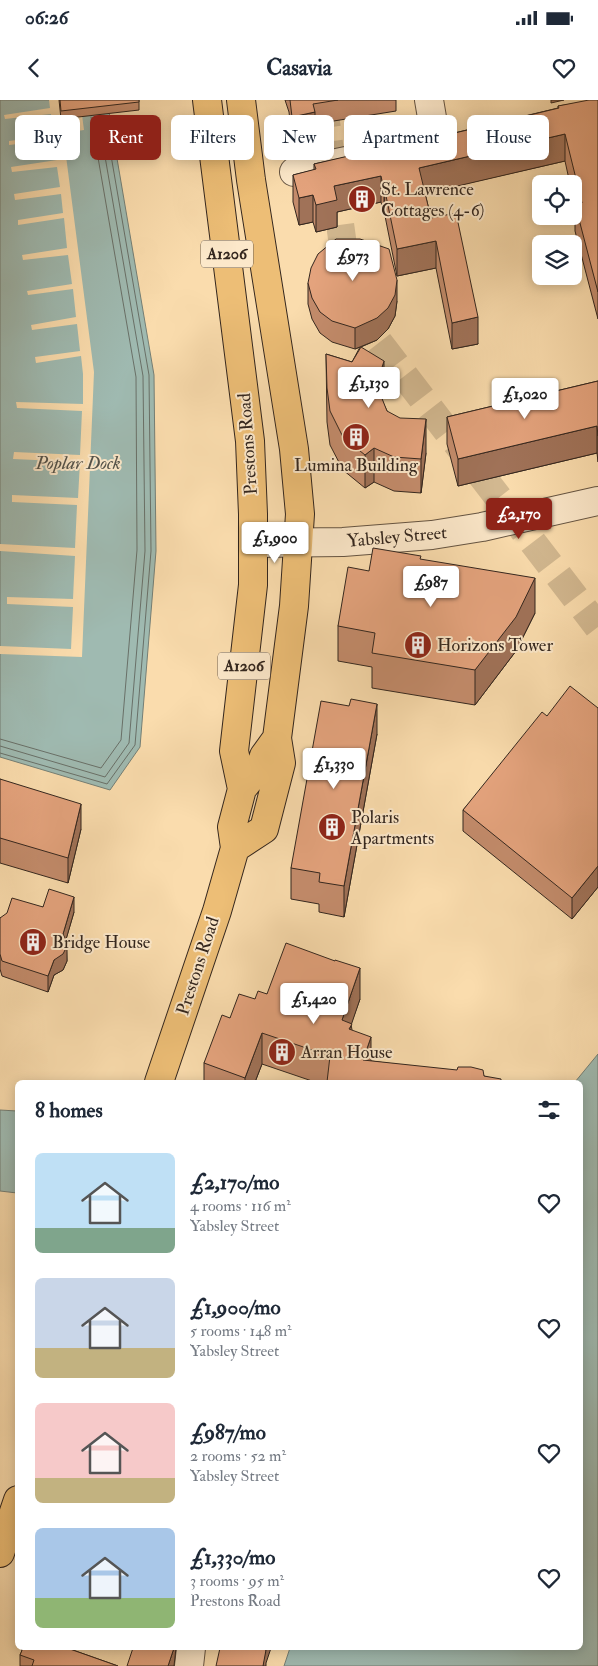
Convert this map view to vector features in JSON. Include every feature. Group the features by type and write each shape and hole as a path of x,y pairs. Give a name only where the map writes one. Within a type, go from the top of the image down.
{"main road":[{"name":"Prestons Road","path":"207,100 250,441 253,585 234,751 242,789"},
{"name":"Prestons Road","path":"235,848 264,829 281,763 277,738 294,606 300,514 294,449 251,180 242,100"},
{"name":"Prestons Road","path":"160,1080 217,911 235,848 232,827 242,789 261,765 264,756 277,738"},
{"path":"0,1552 15,1509"}],"street":[{"path":"429,100 432,115"},
{"path":"457,137 465,136"},
{"path":"294,172 351,160"},
{"name":"Yabsley Street","path":"253,543 298,543 432,535 482,527 598,501"},
{"path":"189,1666 191,1650"}],"water":[{"name":"Poplar Dock","path":"0,100 107,100 110,115 90,115 90,160 117,160 154,375 156,551 140,747 110,790 0,757"},
{"path":"598,1054 598,1666 284,1666 289,1650 583,1650 583,1080 577,1080"},
{"path":"0,1110 15,1111 15,1193 0,1191"}],"pier":[{"path":"49,100 80,100 84,130 80,131 80,115 15,115 15,118 5,119 4,115 50,108"},
{"path":"15,140 15,144 9,145 9,141"},
{"path":"67,160 94,372 82,657 0,654 0,646 71,649 73,607 7,604 7,597 73,599 75,556 0,551 0,544 75,548 77,505 12,502 12,495 78,498 80,462 13,459 14,452 80,455 82,411 17,408 16,402 83,404 81,356 36,363 35,357 80,351 77,324 32,330 31,325 76,317 73,289 28,295 27,291 72,284 68,255 23,260 22,255 67,248 64,218 18,225 18,220 63,213 61,194 15,200 14,194 60,187 57,167 12,172 11,167"}],"building":[{"path":"60,100 139,100 139,102 61,111"},
{"path":"290,100 338,100 313,104 315,112 292,115"},
{"path":"598,100 598,292 580,225 582,225 582,175 575,175 565,134 549,138 549,115 530,115 559,108 558,106"},
{"path":"467,130 467,157 457,159 457,132"},
{"path":"344,157 344,160 453,160 419,168 431,218 456,213 478,317 452,323 436,241 397,249 385,191 387,189 384,190 381,176 334,186 337,200 316,205 313,195 299,198 293,175 316,169 314,164"},
{"path":"336,239 360,239 389,249 397,280 395,295 388,308 377,318 355,328 332,321 320,312 312,298 308,283 311,268 318,254"},
{"path":"361,347 384,361 378,380 381,396 387,411 400,418 426,419 421,459 394,457 374,448 365,455 343,437 330,411 326,354 352,362"},
{"path":"598,381 598,436 597,426 458,459 447,417"},
{"path":"373,548 421,556 420,559 535,578 516,617 475,670 372,653 375,633 338,626 348,567 369,571"},
{"path":"570,686 598,708 598,866 572,898 463,810 542,712 547,716"},
{"name":"Polaris Apartments","path":"351,699 377,704 344,886 319,882 320,873 291,868 321,701 349,706"},
{"path":"0,779 81,804 68,858 0,838"},
{"name":"Bridge House","path":"49,889 74,897 63,934 67,946 63,954 54,960 48,976 2,961 0,954 0,918 7,913 12,898 43,907"},
{"path":"286,943 360,968 342,1020 352,1024 349,1029 371,1037 363,1060 457,1070 458,1067 471,1067 483,1070 484,1076 501,1080 327,1080 330,1056 262,1033 245,1078 204,1063 222,1015 230,1018 239,994 255,999 258,991 267,994"},
{"path":"22,1650 73,1650 118,1666 32,1666 34,1660 20,1655"},
{"path":"132,1650 173,1650 168,1666 127,1666"},
{"path":"220,1650 266,1650 263,1666 216,1666"}],"tunnel":[{"path":"323,100 345,260 351,290 362,317 377,340 598,627"}],"place":[{"name":"St. Lawrence Cottages (4-6)","path":"362,199"},
{"name":"Lumina Building","path":"356,437"},
{"name":"Horizons Tower","path":"418,645"},
{"name":"Polaris Apartments","path":"332,827"},
{"name":"Bridge House","path":"33,942"},
{"name":"Arran House","path":"282,1052"}]}
